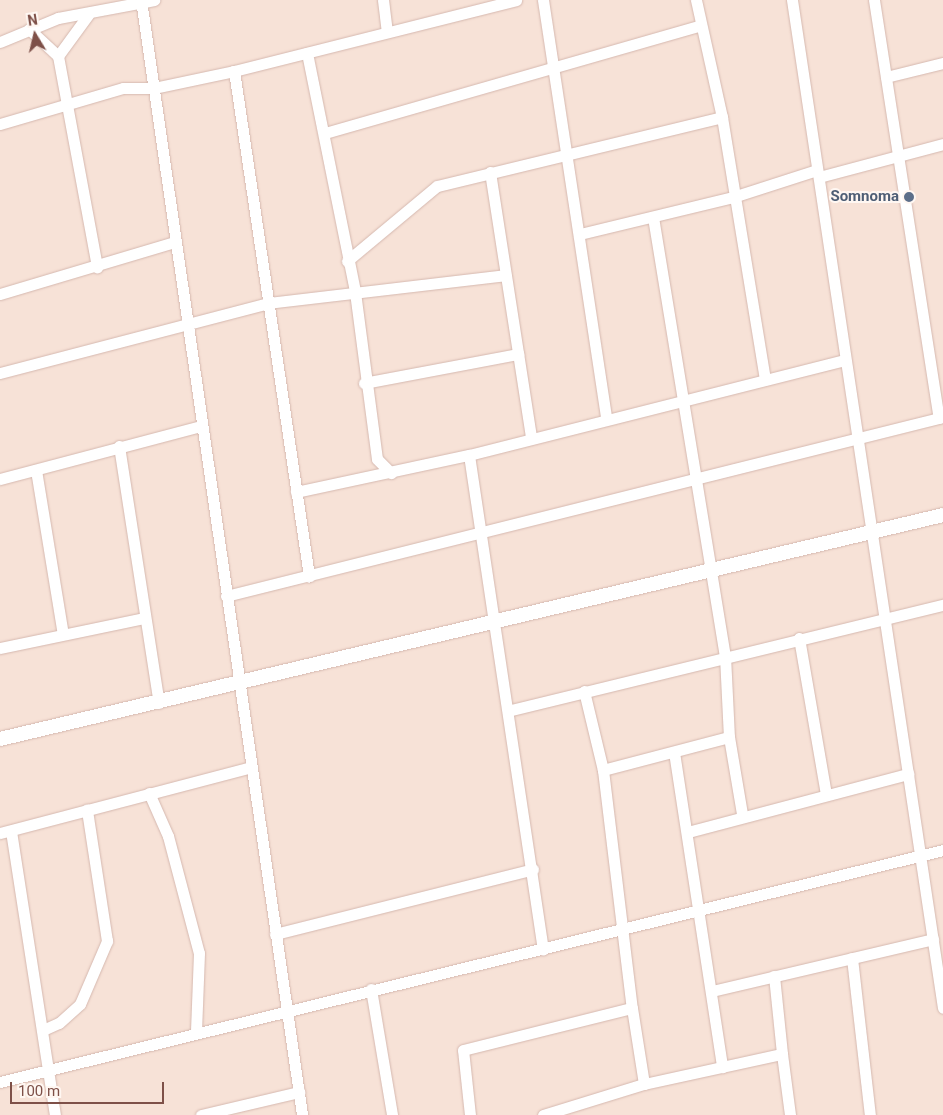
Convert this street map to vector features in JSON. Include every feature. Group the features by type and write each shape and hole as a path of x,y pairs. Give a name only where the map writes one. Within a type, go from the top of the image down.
{"street":[{"path":"0,42 58,18 88,15 141,1 154,0"},
{"path":"383,0 387,32"},
{"path":"0,124 65,102 123,88 154,88 234,71 516,0"},
{"path":"542,0 556,69 569,152 606,418"},
{"path":"696,0 722,117 733,197 765,379"},
{"path":"792,0 943,1008"},
{"path":"226,596 478,533 858,442 941,417 897,156 874,0"},
{"path":"141,1 186,326 302,1115"},
{"path":"58,56 88,15"},
{"path":"324,133 556,69 701,25"},
{"path":"29,29 58,56 97,267"},
{"path":"307,53 324,133 347,261 355,292 364,383 376,459 391,473"},
{"path":"886,78 943,63"},
{"path":"234,71 309,576"},
{"path":"347,261 430,190 490,172 569,152 722,117"},
{"path":"580,234 943,144"},
{"path":"490,172 531,436"},
{"path":"653,217 681,400 725,656 730,737 742,814"},
{"path":"0,294 97,267 174,242"},
{"path":"0,373 186,326 268,303 506,274"},
{"path":"364,383 518,354"},
{"path":"296,492 469,455 531,436 845,360"},
{"path":"0,479 119,446 201,426"},
{"path":"119,446 143,618 159,703"},
{"path":"469,455 478,533 511,710 544,949"},
{"path":"36,470 63,634"},
{"path":"0,739 239,684 943,515"},
{"path":"511,710 799,638 943,605"},
{"path":"0,648 143,618"},
{"path":"799,638 826,794"},
{"path":"584,691 603,770 632,1008 644,1084"},
{"path":"603,770 730,737"},
{"path":"674,752 702,911 722,1068"},
{"path":"55,1115 43,1030 6,832 251,767"},
{"path":"688,832 742,814 908,774"},
{"path":"149,793 168,836 199,953 196,1032"},
{"path":"43,1030 59,1024 80,1004 108,941 87,810"},
{"path":"0,1082 47,1068 287,1012 371,989 702,911 943,850"},
{"path":"275,934 533,869"},
{"path":"712,991 932,939"},
{"path":"852,958 870,1115"},
{"path":"774,976 790,1115"},
{"path":"371,989 392,1115"},
{"path":"470,1115 463,1050 632,1008"},
{"path":"543,1115 644,1084 782,1054"},
{"path":"201,1115 299,1092"}],"shaded area":[{"path":"0,0 943,0 943,1115 0,1115"}],"place":[{"name":"Somnoma","path":"909,197"}]}
